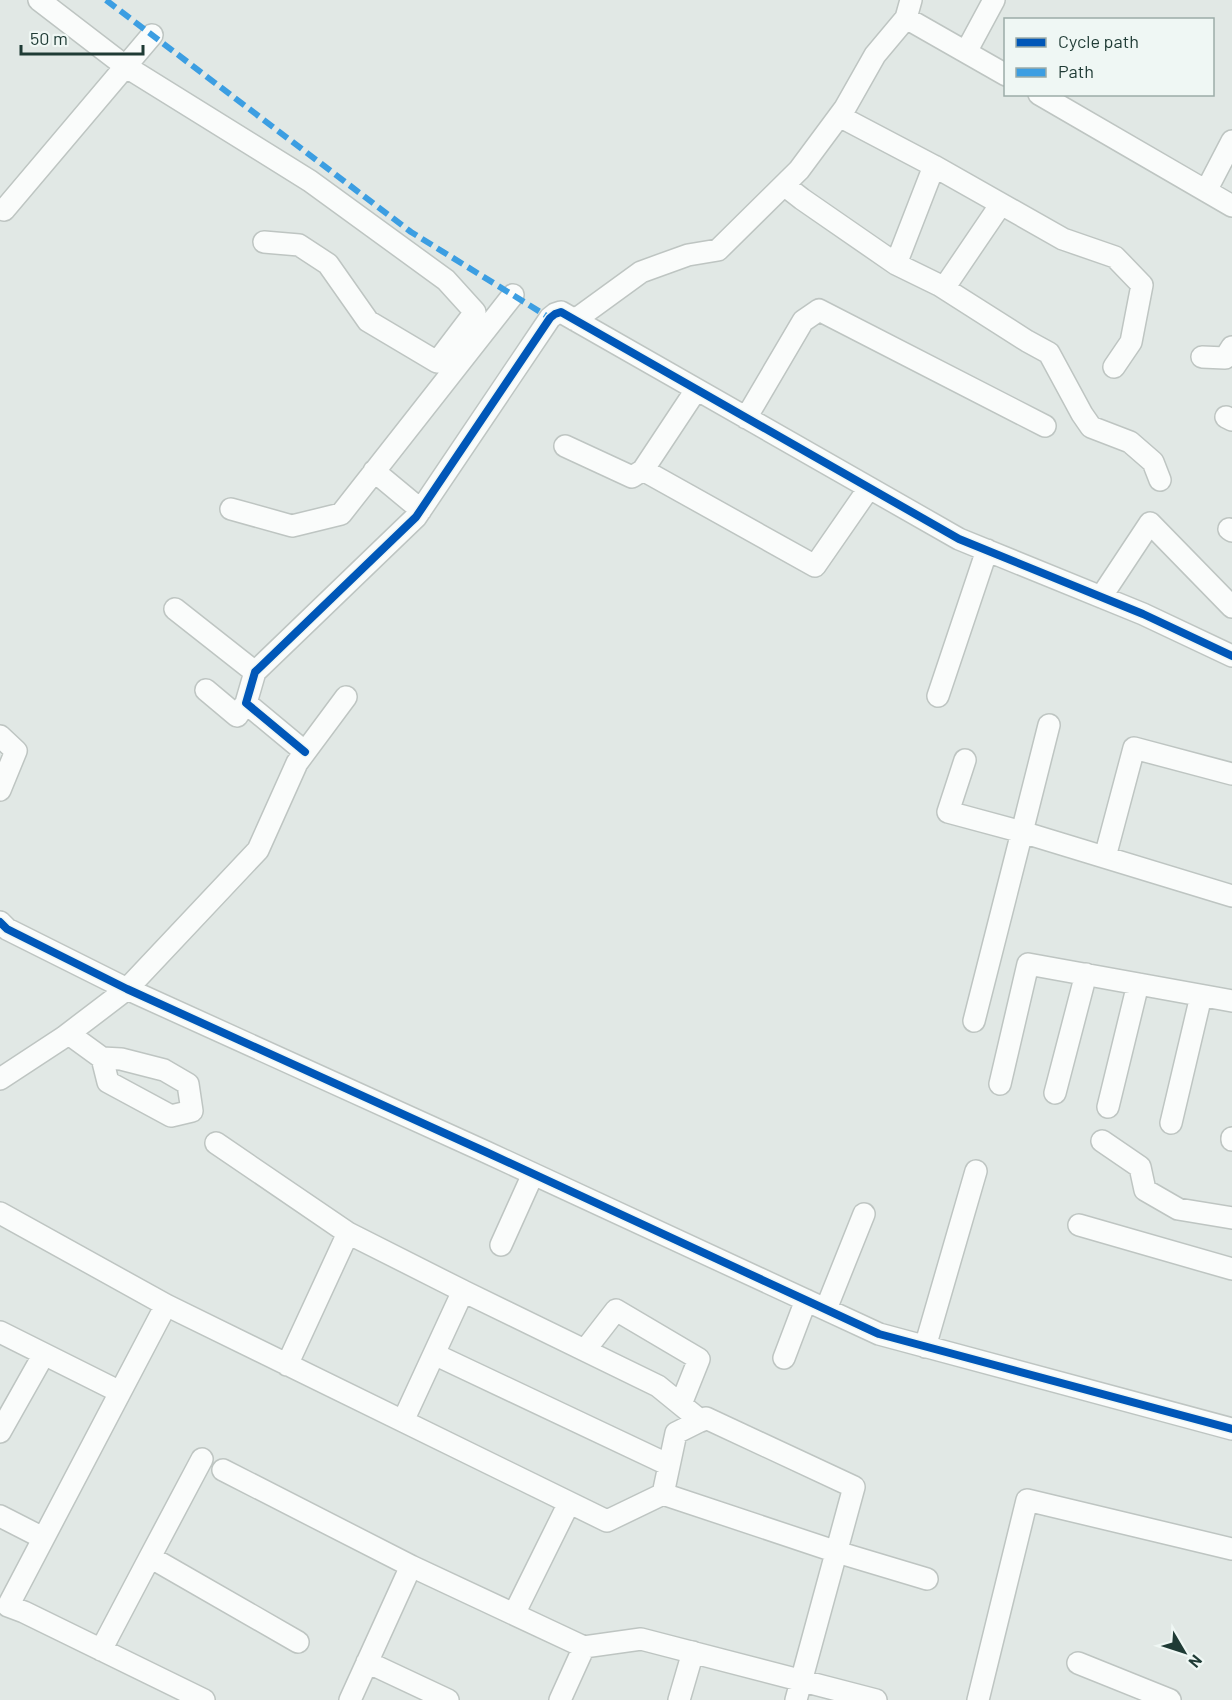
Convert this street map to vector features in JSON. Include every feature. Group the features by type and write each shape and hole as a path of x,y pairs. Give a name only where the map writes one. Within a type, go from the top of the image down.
{"street":[{"path":"39,0 125,66 310,181 446,280 475,312 437,362 368,321 328,264 299,245 264,242"},
{"path":"966,52 994,0"},
{"path":"575,320 641,272 688,255 718,250 799,170 845,108 875,55 908,9 966,52 1004,74"},
{"path":"4,210 152,35"},
{"path":"1052,98 1232,206"},
{"path":"839,116 934,166 1063,239 1115,257 1142,285 1131,342 1114,367"},
{"path":"1206,191 1232,141"},
{"path":"896,264 934,166"},
{"path":"784,185 802,200 896,264 944,288 1049,353 1091,427 1130,442 1153,462 1160,480"},
{"path":"944,288 1002,204"},
{"path":"231,508 292,526 341,514 513,295"},
{"path":"746,418 803,321 819,310 1045,426"},
{"path":"206,690 237,716 246,703 255,672 416,517 550,318 561,312 959,539 1231,648"},
{"path":"1202,357 1225,358 1232,347"},
{"path":"565,446 632,477 643,470 696,390"},
{"path":"643,470 815,566 869,488"},
{"path":"374,471 421,510"},
{"path":"1101,597 1150,523 1232,607"},
{"path":"938,696 987,550"},
{"path":"175,609 255,672"},
{"path":"0,1079 69,1034 127,989 258,850 297,763 346,697"},
{"path":"246,703 305,752"},
{"path":"974,1021 1049,725"},
{"path":"0,736 16,751 0,790"},
{"path":"1105,857 1134,748 1232,774"},
{"path":"965,760 948,812 1022,832 1232,896"},
{"path":"0,922 7,929 127,989 879,1334 1232,1429"},
{"path":"1000,1084 1028,964 1232,1001"},
{"path":"1055,1093 1086,974"},
{"path":"1108,1107 1138,984"},
{"path":"1171,1123 1201,996"},
{"path":"69,1034 102,1058"},
{"path":"1102,1141 1140,1167 1145,1190 1178,1209 1232,1218"},
{"path":"216,1143 348,1233 658,1386 700,1420"},
{"path":"925,1347 976,1171"},
{"path":"501,1245 533,1174"},
{"path":"0,1214 166,1305 607,1521 663,1494 837,1552 927,1579"},
{"path":"826,1309 864,1214"},
{"path":"1079,1225 1232,1269"},
{"path":"287,1365 348,1233"},
{"path":"403,1421 463,1291"},
{"path":"784,1358 806,1300"},
{"path":"166,1305 8,1606 204,1700"},
{"path":"585,1350 616,1310 699,1359 681,1404"},
{"path":"0,1332 120,1392"},
{"path":"0,1432 44,1354"},
{"path":"434,1354 669,1466"},
{"path":"663,1494 676,1434 706,1418 854,1487 799,1690"},
{"path":"101,1650 201,1459"},
{"path":"223,1470 411,1566 584,1647 641,1639 693,1652 799,1690 876,1700"},
{"path":"978,1700 1027,1500 1232,1550"},
{"path":"514,1614 569,1503"},
{"path":"0,1516 43,1538"},
{"path":"150,1557 298,1642"},
{"path":"350,1700 411,1566"},
{"path":"560,1700 584,1647"},
{"path":"679,1700 693,1652"},
{"path":"367,1662 448,1700"},
{"path":"1078,1663 1170,1700"}],"marked path":[{"path":"106,0 411,232 550,318"}],"cycle path":[{"path":"305,752 246,703 255,672 416,517 550,318 561,312 959,539 1143,614 1232,656"},
{"path":"0,922 7,929 127,989 879,1334 1232,1429"}]}
